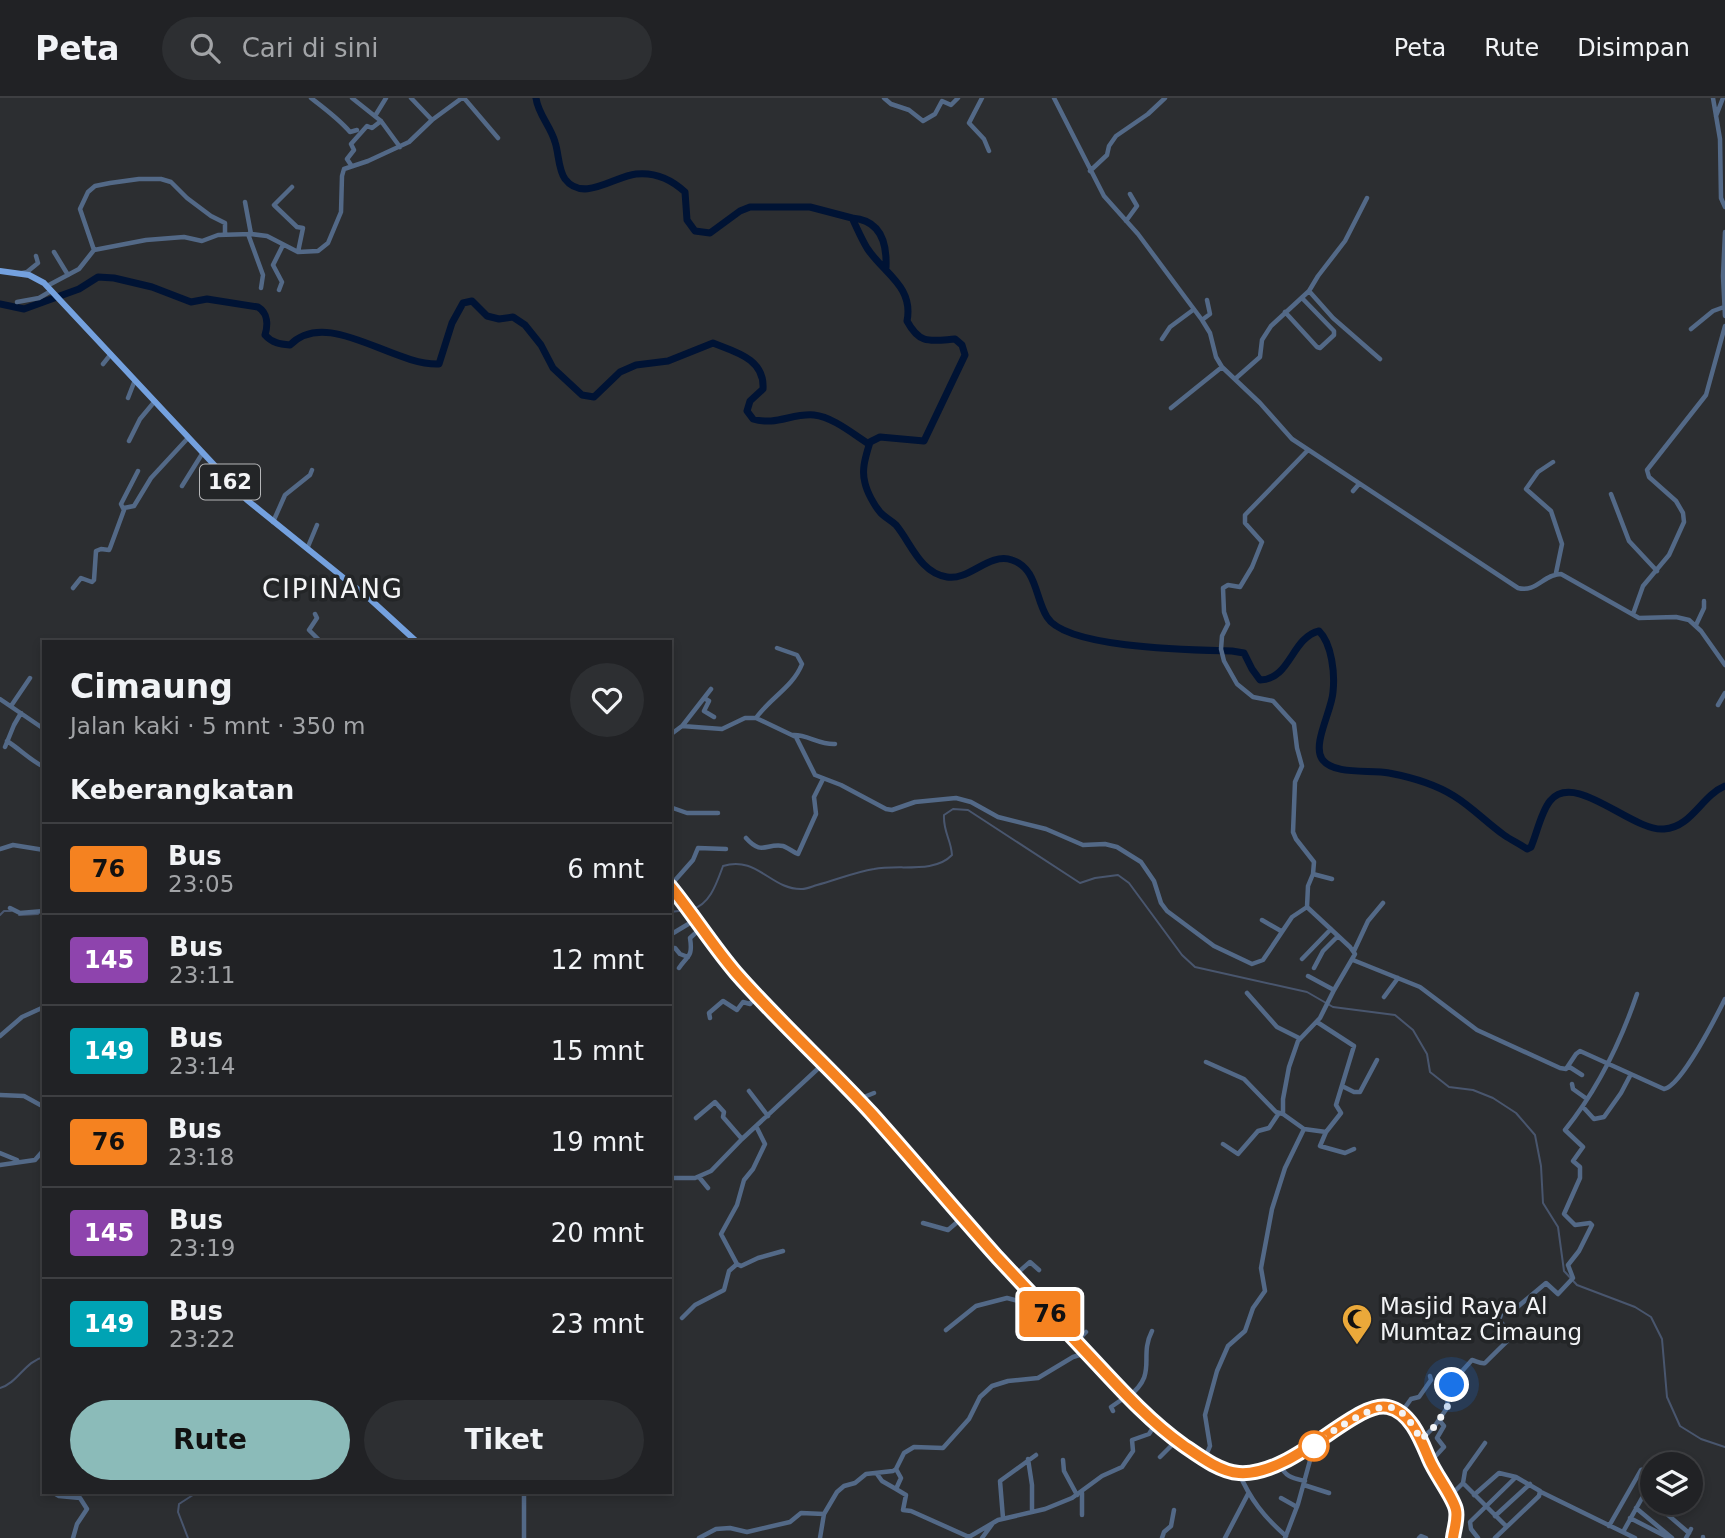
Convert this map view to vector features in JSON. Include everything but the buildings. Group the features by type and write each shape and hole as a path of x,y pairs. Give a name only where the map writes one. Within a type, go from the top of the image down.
{"main road":[{"name":"162","path":"0,271 34,277 50,290 247,500 371,600 415,640"},
{"path":"672,888 737,974 858,1100 1086,1353 1128,1397 1180,1443 1225,1469 1239,1473 1262,1471 1314,1446 1338,1427 1377,1407 1386,1406 1401,1413 1421,1440 1457,1511 1453,1538"}],"street":[{"path":"311,98 326,107 331,116 350,132 354,150 347,159 351,165"},
{"path":"352,98 382,121 400,147"},
{"path":"375,116 386,98"},
{"path":"411,98 432,120"},
{"path":"18,302 39,298 81,267 94,250 146,240 184,237 202,242 225,234 250,234 267,236 298,252 318,251 328,243 341,212 342,173 346,168 400,147 463,98 498,138"},
{"path":"884,98 891,104 914,113 923,121 935,114 942,101 951,105 958,98"},
{"path":"982,98 969,123 984,139 989,151"},
{"path":"1054,98 1104,196 1126,220 1202,320 1210,333 1216,357 1222,367 1260,403 1292,439 1518,588 1530,589 1556,573 1562,544 1555,521 1549,507 1526,489 1538,472 1553,461"},
{"path":"1090,172 1107,155 1116,136 1148,114 1165,98"},
{"path":"1713,98 1720,139 1725,207"},
{"path":"1716,117 1723,98"},
{"path":"351,144 368,126 373,128 382,121"},
{"path":"350,132 357,130"},
{"path":"94,250 80,211 85,196 95,186 139,179 161,179 176,184 187,198 226,224 225,234"},
{"path":"292,187 274,205 297,227 303,228 298,252"},
{"path":"1126,220 1137,206 1130,194"},
{"path":"1234,379 1261,356 1262,343 1272,326 1309,291 1345,240 1367,198"},
{"path":"245,202 250,234 262,275 261,288"},
{"path":"1725,232 1725,317"},
{"path":"279,290 282,282 273,265 283,245"},
{"path":"54,252 68,275"},
{"path":"21,274 37,263 36,256"},
{"path":"1309,291 1333,318 1380,359"},
{"path":"1285,312 1317,347 1327,342 1335,332 1320,314 1302,299"},
{"path":"1202,320 1210,314 1207,300"},
{"path":"1691,329 1713,311 1724,307"},
{"path":"1162,339 1170,327 1193,310"},
{"path":"1633,614 1643,586 1657,571 1676,542 1684,519 1676,501 1649,478 1647,470 1706,395 1725,326"},
{"path":"103,364 112,354"},
{"path":"1171,408 1222,367"},
{"path":"128,398 136,379"},
{"path":"129,441 140,419 155,400"},
{"path":"124,508 134,506 149,481 188,438"},
{"path":"1307,907 1313,859 1293,832 1295,782 1302,766 1294,724 1273,701 1252,697 1241,690 1224,661 1221,649 1222,636 1228,624 1224,612 1223,589 1228,586 1240,587 1262,542 1245,523 1245,515 1308,450"},
{"path":"182,486 202,454"},
{"path":"273,522 284,497 310,475 312,470"},
{"path":"74,588 82,578 93,582 96,551 110,548 124,508 121,503 138,471"},
{"path":"1353,491 1359,484"},
{"path":"1611,494 1629,541 1657,571"},
{"path":"307,549 317,525"},
{"path":"1556,573 1644,619 1680,617 1696,625 1725,665"},
{"path":"1696,625 1704,608 1704,601"},
{"path":"315,614 317,618 309,630 319,640"},
{"path":"756,718 770,701 786,688 802,664 797,655 777,648"},
{"path":"11,706 30,678"},
{"path":"672,734 682,726 711,689"},
{"path":"1718,705 1725,694"},
{"path":"704,698 709,701 704,711 714,717"},
{"path":"0,699 42,728"},
{"path":"21,713 6,744 22,751 27,758 42,766"},
{"path":"682,726 722,729 745,718 756,718 793,735 800,742 813,772 886,809 892,810 915,802 956,798 971,802 998,817 1046,829 1083,845 1105,844 1118,847 1137,858 1147,869 1167,911 1214,946 1252,964 1263,960 1281,931 1307,907"},
{"path":"793,735 820,743 835,744"},
{"path":"746,838 755,846 782,846 798,853 816,814 814,797 823,779"},
{"path":"672,808 687,813 718,813"},
{"path":"0,849 13,845 42,850"},
{"path":"672,884 693,860 698,848 726,849"},
{"path":"1313,874 1332,879"},
{"path":"1223,1144 1238,1154 1258,1130 1269,1128 1281,1113 1289,1067 1300,1038 1317,1022 1353,960 1354,951 1368,920 1383,903"},
{"path":"1307,907 1354,951"},
{"path":"10,908 27,914 42,911"},
{"path":"672,934 695,919"},
{"path":"1262,920 1281,931"},
{"path":"679,968 692,950 690,938 701,928"},
{"path":"1302,959 1331,929"},
{"path":"1314,968 1323,951 1338,936"},
{"path":"672,947 688,957"},
{"path":"1353,960 1420,987 1484,1034 1562,1069 1568,1066 1580,1051 1661,1088 1671,1087 1698,1048 1725,999"},
{"path":"1308,976 1334,990"},
{"path":"1384,998 1398,978"},
{"path":"1247,993 1276,1027 1300,1038"},
{"path":"710,1018 709,1013 723,1001 737,1010 743,1002 752,1003 757,994"},
{"path":"1421,1440 1439,1420 1448,1405 1448,1396 1454,1381 1468,1363 1472,1360 1484,1363 1513,1336 1500,1321 1503,1309 1516,1308 1546,1283 1557,1295 1572,1279 1568,1265 1579,1251 1592,1225 1575,1225 1564,1214 1581,1174 1580,1167 1573,1161 1583,1147 1565,1130 1583,1107 1609,1063 1637,994"},
{"path":"0,1036 22,1017 42,1008"},
{"path":"1317,1022 1353,1045 1335,1107 1341,1112 1326,1132 1320,1146 1345,1153 1354,1149"},
{"path":"1342,1086 1360,1092 1377,1060"},
{"path":"1206,1062 1244,1079 1251,1089 1304,1129 1326,1132"},
{"path":"672,1178 699,1177 717,1167 742,1139 823,1064"},
{"path":"1568,1066 1581,1075"},
{"path":"1583,1107 1594,1119 1604,1117 1631,1074"},
{"path":"1572,1084 1571,1088 1587,1099"},
{"path":"749,1091 768,1116"},
{"path":"858,1100 874,1093"},
{"path":"0,1095 24,1096 42,1106"},
{"path":"696,1118 715,1102 724,1112 723,1117 742,1139"},
{"path":"756,1126 765,1144 744,1180 737,1205 721,1234 737,1264 741,1266 783,1251"},
{"path":"1205,1458 1210,1446 1205,1415 1212,1385 1228,1346 1245,1331 1254,1308 1265,1291 1261,1268 1274,1201 1285,1168 1304,1129"},
{"path":"0,1165 35,1160 42,1152"},
{"path":"0,1153 18,1161"},
{"path":"699,1177 708,1188"},
{"path":"923,1223 948,1230 962,1218"},
{"path":"1015,1275 1030,1262 1039,1270"},
{"path":"682,1318 695,1305 724,1290 729,1271 737,1264"},
{"path":"946,1330 976,1306 1007,1298 1022,1302 1033,1296"},
{"path":"1113,1411 1111,1407 1140,1388 1152,1331"},
{"path":"1076,1342 1086,1332"},
{"path":"820,1538 824,1514 840,1489 855,1483 863,1475 896,1469 904,1453 914,1447 944,1446 969,1419 980,1396 992,1386 1008,1381 1038,1378 1073,1357 1086,1353"},
{"path":"1401,1413 1411,1399 1419,1398 1431,1380 1430,1376"},
{"path":"1430,1462 1444,1447 1437,1438 1444,1426 1439,1420"},
{"path":"877,1474 882,1481 906,1495 903,1511 911,1511 956,1536 968,1538 1003,1518 1059,1504 1079,1494 1101,1477 1122,1467 1133,1451 1130,1444 1132,1440 1149,1434 1156,1423"},
{"path":"1160,1457 1180,1443"},
{"path":"1449,1496 1463,1483 1465,1471 1485,1443"},
{"path":"1239,1473 1248,1494 1285,1537 1297,1507 1314,1446"},
{"path":"1003,1518 999,1483 1036,1455"},
{"path":"1028,1459 1032,1512"},
{"path":"1063,1460 1064,1471 1079,1494 1082,1515"},
{"path":"1280,1464 1289,1477 1329,1493"},
{"path":"896,1469 901,1478 896,1489"},
{"path":"1474,1494 1499,1473 1516,1477 1635,1538"},
{"path":"1609,1526 1640,1473"},
{"path":"1478,1538 1471,1530 1470,1522 1516,1477"},
{"path":"1463,1483 1506,1525"},
{"path":"1495,1516 1530,1484"},
{"path":"1494,1538 1541,1492"},
{"path":"56,1494 80,1498 87,1506 73,1538"},
{"path":"524,1494 524,1538"},
{"path":"1225,1538 1248,1494"},
{"path":"1281,1497 1297,1507"},
{"path":"1622,1532 1640,1502"},
{"path":"1636,1508 1671,1538"},
{"path":"1162,1538 1171,1526 1174,1510"},
{"path":"699,1538 716,1529 730,1528 747,1532 790,1522 801,1513 824,1514"},
{"path":"1668,1515 1689,1533"},
{"path":"1630,1518 1671,1538"},
{"path":"982,1538 994,1522"},
{"path":"1419,1538 1426,1538"}],"waterway":[{"path":"536,98 539,110 553,136 563,175 572,186 590,188 636,174 662,177 685,192 687,220 695,231 710,233 750,207 810,207 852,218 867,248 902,289 908,309 907,321 916,334 932,341 955,339 962,345 965,355 924,441 880,437 870,442 864,468 866,487 875,506 896,525 930,570 947,577 955,577 995,560 1012,560 1020,564 1031,577 1047,617 1059,628 1079,636 1133,646 1244,653 1260,680 1278,673 1302,641 1319,631 1330,651 1333,677 1332,699 1319,745 1322,759 1335,768 1389,773 1439,788 1461,800 1504,835 1527,849 1531,847 1550,801 1561,793 1589,797 1636,822 1664,829 1682,823 1725,786"},
{"path":"852,218 869,223 880,234 885,249 886,267"},
{"path":"0,304 24,309 79,289 98,277 114,278 152,287 191,302 207,299 258,307 266,320 265,335 280,344 290,345 305,335 322,332 361,341 402,357 439,364 452,323 463,303 472,301 487,316 499,319 513,317 525,325 541,345 553,368 582,395 594,397 620,372 636,365 668,361 713,343 747,358 759,370 763,389 750,401 747,411 753,419 769,421 806,415 821,416 843,426 869,444"},
{"path":"692,909 708,898 723,866 745,865 781,884 802,889 874,869 936,864 952,855 944,815 953,809 968,810 1080,883 1118,875 1129,883 1182,955 1195,967 1307,992 1333,1007 1395,1015 1413,1030 1427,1054 1430,1072 1449,1087 1473,1090 1493,1098 1516,1113 1535,1135 1541,1166 1543,1203 1558,1227 1564,1271 1577,1285 1635,1307 1651,1317 1662,1339 1667,1397 1680,1426 1701,1439 1725,1447"},
{"path":"672,912 687,910"},
{"path":"0,915 4,911 11,911"},
{"path":"19,915 38,914"},
{"path":"0,1388 12,1382 32,1363 42,1358"},
{"path":"188,1538 178,1512 179,1504 194,1494"}],"bus line":[{"name":"76","path":"672,888 737,974 871,1114 1076,1342 1156,1423 1210,1462 1235,1472 1254,1473 1283,1463 1314,1446 1338,1427 1372,1409 1389,1407 1401,1413 1411,1423 1434,1472 1455,1505 1457,1518 1453,1538"}],"place":[{"name":"Masjid Raya Al Mumtaz Cimaung","path":"1357,1346"}],"district":[{"name":"CIPINANG","path":"333,589"}],"route":[{"path":"1314,1446 1338,1427 1372,1409 1386,1406 1401,1413 1421,1440 1447,1408 1452,1385"}]}
